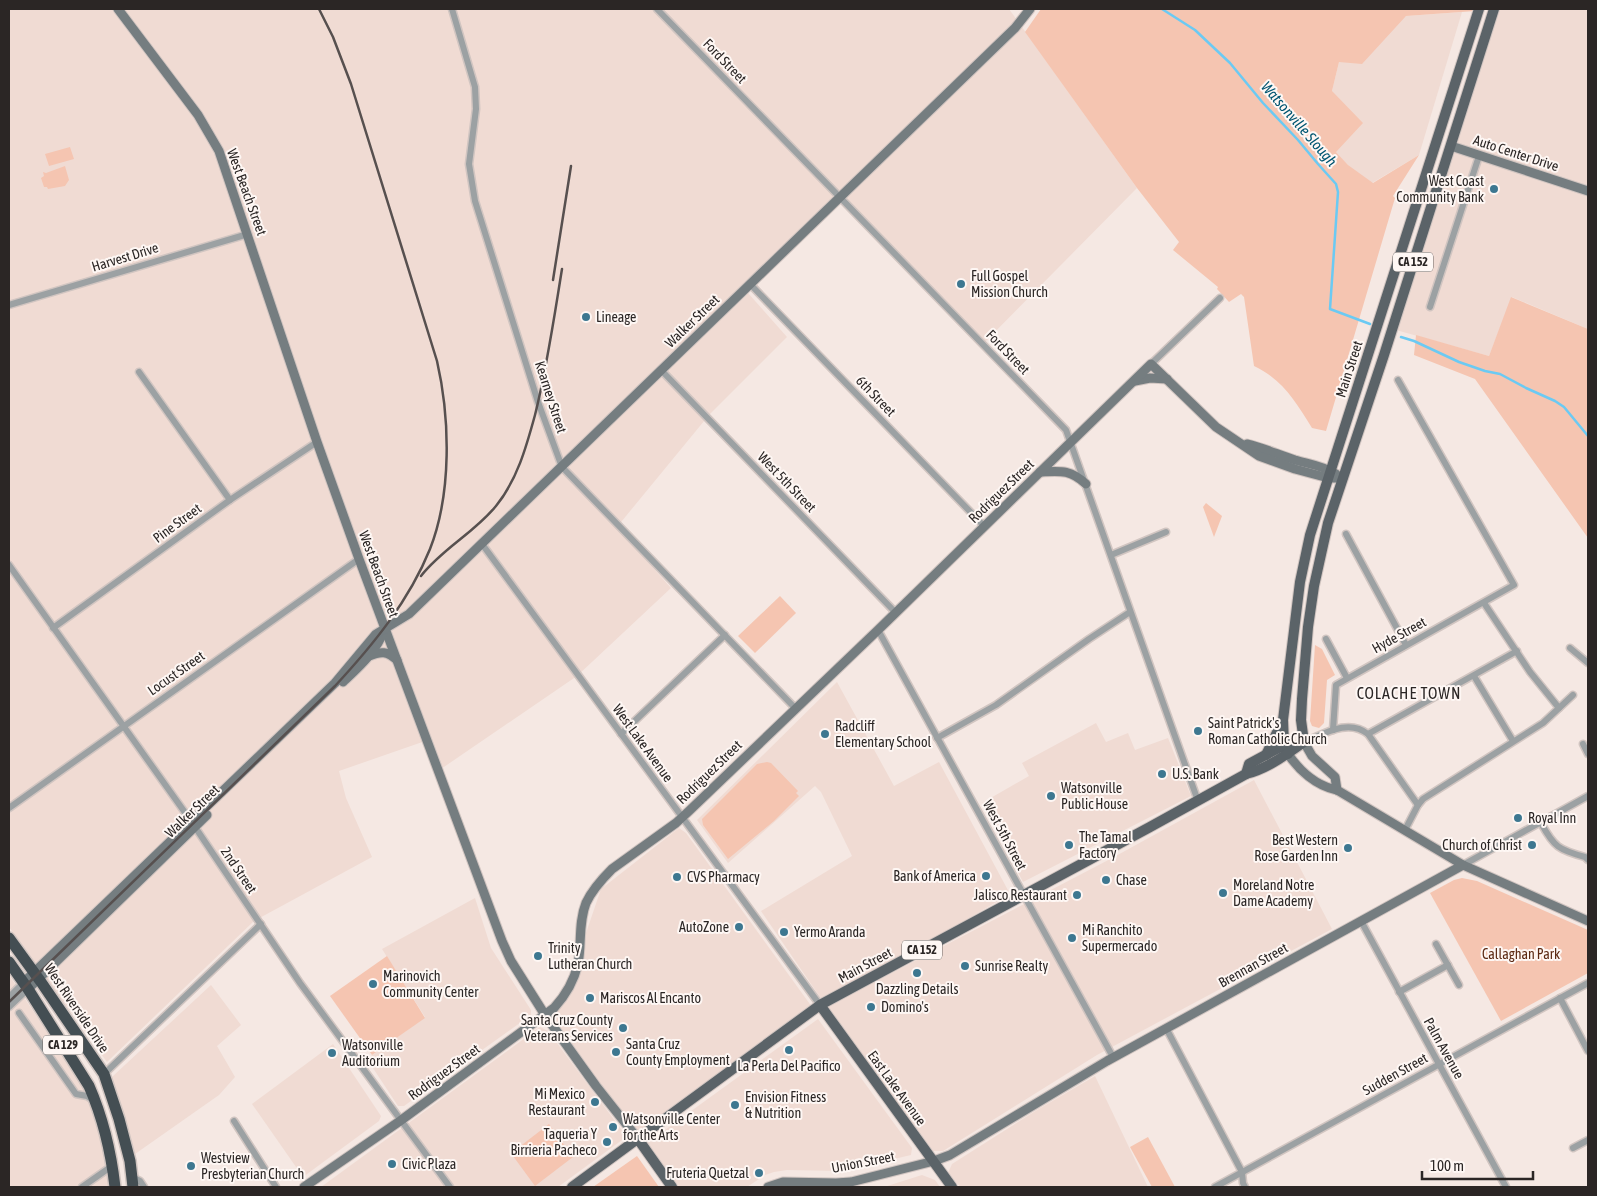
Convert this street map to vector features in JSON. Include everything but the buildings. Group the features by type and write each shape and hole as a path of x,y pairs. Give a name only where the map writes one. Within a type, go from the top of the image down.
{"highway":[{"name":"West Riverside Drive","path":"9,938 104,1074 120,1119 133,1182"},
{"name":"CA 129","path":"9,962 89,1086 96,1101 106,1134 115,1187"}],"main road":[{"name":"West Beach Street","path":"118,9 198,115 219,152 358,559 502,941 545,1015 596,1086 638,1139"},
{"name":"Walker Street","path":"193,824 335,683 376,634 409,614 1015,28 1030,9"},
{"name":"Main Street","path":"1286,749 1283,720 1300,582 1310,535 1479,9"},
{"name":"Main Street","path":"1246,774 1249,764 1266,755 1304,742 1301,720 1308,627 1312,594 1328,523 1494,9"},
{"name":"Auto Center Drive","path":"1436,141 1588,191"},
{"path":"1151,364 1209,421 1259,456 1295,469 1343,478"},
{"name":"Rodriguez Street","path":"304,1187 400,1121 545,1015 561,1000 575,975 578,964 583,915 587,902 595,888 612,869 682,818 1151,364"},
{"path":"1133,381 1150,378 1167,379"},
{"path":"1040,472 1061,471 1071,473 1086,484"},
{"name":"Walker Street","path":"26,986 368,656 380,642 385,628"},
{"path":"368,656 384,652 389,653 397,661"},
{"path":"1266,755 1283,720"},
{"path":"1304,742 1312,756 1334,777 1337,790"},
{"name":"Main Street","path":"572,1187 820,1004 1246,774 1254,772 1286,749"},
{"path":"1286,749 1298,769 1329,789 1337,790 1463,866 1588,920"},
{"name":"Brennan Street","path":"934,1161 950,1155 1066,1084 1166,1028 1463,866"},
{"name":"East Lake Avenue","path":"820,1004 952,1187"},
{"path":"638,1139 672,1187"},
{"name":"Union Street","path":"768,1187 783,1182 836,1185 934,1161"}],"street":[{"name":"Kearney Street","path":"452,9 472,76 476,98 476,119 469,164 475,201 538,402 562,467 796,709"},
{"name":"Ford Street","path":"657,9 1066,430 1198,800"},
{"path":"1430,307 1479,156"},
{"name":"Harvest Drive","path":"9,305 248,234"},
{"name":"6th Street","path":"750,284 984,526"},
{"name":"Rodriguez Street","path":"1151,364 1220,298"},
{"name":"West 5th Street","path":"662,370 895,612"},
{"path":"139,372 230,500"},
{"name":"Hyde Street","path":"1333,730 1336,685 1484,603 1514,584 1398,380"},
{"name":"Pine Street","path":"53,628 230,500 317,442"},
{"path":"1111,555 1166,532"},
{"path":"1346,534 1406,645"},
{"name":"West Lake Avenue","path":"482,544 820,1004"},
{"name":"Locust Street","path":"9,808 358,559"},
{"name":"2nd Street","path":"9,565 193,824 300,983 450,1187"},
{"path":"1484,603 1530,672 1559,708"},
{"path":"937,738 996,705 1130,612"},
{"name":"West 5th Street","path":"878,630 1113,1058"},
{"path":"621,734 725,635"},
{"path":"1326,639 1347,678"},
{"path":"1570,648 1588,663"},
{"path":"1368,734 1517,651"},
{"path":"1474,676 1513,742"},
{"path":"1405,830 1418,804 1423,799 1543,722 1572,695"},
{"path":"1304,742 1341,727 1353,727 1363,730 1368,734 1418,804"},
{"path":"1583,744 1588,754"},
{"name":"Brennan Street","path":"1463,866 1588,796"},
{"path":"1541,823 1554,844 1564,850 1587,858"},
{"name":"Palm Avenue","path":"1361,921 1504,1187"},
{"path":"104,1074 261,924"},
{"path":"1436,944 1459,985"},
{"path":"1400,992 1448,965"},
{"name":"Sudden Street","path":"1215,1187 1588,983"},
{"name":"Walker Street","path":"9,997 26,986"},
{"name":"Walker Street","path":"9,1006 26,986"},
{"path":"1560,998 1588,1051"},
{"path":"19,1013 76,1094 96,1101"},
{"path":"1166,1028 1242,1172 1245,1187"},
{"path":"234,1121 276,1187"},
{"path":"1573,1148 1588,1140"},
{"path":"82,1187 112,1166"},
{"path":"133,1182 140,1181 144,1187"}],"shaded area":[{"path":"9,9 1009,9 1137,188 983,344 842,202 748,293 787,337 709,415 617,527 671,588 577,676 441,769 431,739 339,771 346,798 372,857 254,921 107,1062 9,927"},
{"path":"1500,9 1588,9 1588,329 1512,297 1489,356 1396,330"},
{"path":"1462,12 1419,155 1367,186 1336,152 1332,91 1339,62 1406,16"},
{"path":"837,682 894,786 939,762 1010,894 925,944 822,1000 761,911 852,856 821,792 815,786 728,863 697,820"},
{"path":"1096,723 1106,742 1128,733 1135,750 1168,738 1191,796 1023,882 982,803 1029,776 1022,763"},
{"path":"1254,780 1332,929 1097,1055 943,1151 933,1151 823,1009 1114,857"},
{"path":"679,828 686,833 812,1007 637,1137 548,1018 565,1002 579,978 586,933 601,889"},
{"path":"475,898 491,948 531,1010 531,1015 404,1106 398,1106 367,1059 425,1017 382,949"},
{"path":"9,975 84,1087 104,1149 110,1187 9,1187"},
{"path":"211,985 241,1025 217,1046 235,1077 219,1095 135,1154 112,1077"},
{"path":"818,1019 912,1148 911,1155 843,1171 787,1170 774,1172 765,1175 747,1187 679,1187 647,1143"},
{"path":"540,1027 548,1031 624,1133 622,1140 558,1187 321,1187"},
{"path":"333,1044 381,1116 379,1121 303,1177 252,1104"},
{"path":"1095,1076 1148,1187 960,1187 948,1173 952,1164"},
{"path":"922,1175 935,1180 940,1187 884,1187"}],"green space":[{"path":"1041,9 1476,9 1475,11 1406,16 1362,64 1339,62 1332,91 1363,123 1336,152 1348,165 1373,183 1419,155 1393,196 1395,198 1326,431 1312,428 1288,392 1273,378 1254,366 1244,297 1241,294 1229,302 1217,289 1218,287 1173,250 1179,242 1137,188 1025,32"},
{"path":"70,147 74,159 49,166 45,154"},
{"path":"65,166 69,180 65,186 48,189 44,187 41,178 44,176 43,172 46,173"},
{"path":"1511,297 1588,329 1588,538 1475,379 1414,355 1416,335 1489,356"},
{"path":"1206,503 1222,516 1214,537 1203,507"},
{"path":"780,596 796,613 755,653 738,636"},
{"path":"1315,645 1322,649 1335,675 1327,680 1324,723 1319,728 1312,726 1310,721"},
{"path":"771,763 798,791 796,793 799,796 774,821 728,859 703,825 702,819 757,764"},
{"name":"Callaghan Park","path":"1462,878 1477,881 1588,930 1588,973 1501,1021 1430,893 1454,880"},
{"path":"387,956 425,1018 372,1055 330,996"},
{"path":"549,1124 573,1157 535,1186 513,1156 514,1151"},
{"path":"1148,1137 1175,1187 1152,1187 1130,1147"},
{"path":"637,1156 659,1187 593,1187"}],"waterway":[{"name":"Watsonville Slough","path":"1162,9 1195,30 1230,63 1263,103 1336,184 1338,192 1330,309 1370,324"},
{"name":"Watsonville Slough","path":"1401,337 1459,362 1500,374 1555,401 1564,407 1588,436"}],"railway":[{"path":"9,1002 335,686 389,622 412,587 430,549 437,527 442,504 447,455 444,407 437,361 351,84 333,37 319,9"},
{"path":"553,280 571,166"},
{"path":"421,576 438,557 487,516 510,485 520,463 535,415 562,269"}],"place":[{"name":"West Coast Community Bank","path":"1494,189"},
{"name":"Full Gospel Mission Church","path":"961,284"},
{"name":"Lineage","path":"586,317"},
{"name":"Saint Patrick's Roman Catholic Church","path":"1198,731"},
{"name":"Radcliff Elementary School","path":"825,734"},
{"name":"U.S. Bank","path":"1162,774"},
{"name":"Watsonville Public House","path":"1051,796"},
{"name":"Royal Inn","path":"1518,818"},
{"name":"The Tamal Factory","path":"1069,845"},
{"name":"Church of Christ","path":"1532,845"},
{"name":"Best Western Rose Garden Inn","path":"1348,848"},
{"name":"Bank of America","path":"986,876"},
{"name":"CVS Pharmacy","path":"677,877"},
{"name":"Chase","path":"1106,880"},
{"name":"Moreland Notre Dame Academy","path":"1223,893"},
{"name":"Jalisco Restaurant","path":"1077,895"},
{"name":"AutoZone","path":"739,927"},
{"name":"Yermo Aranda","path":"784,932"},
{"name":"Mi Ranchito Supermercado","path":"1072,938"},
{"name":"Trinity Lutheran Church","path":"538,956"},
{"name":"Sunrise Realty","path":"965,966"},
{"name":"Dazzling Details","path":"917,973"},
{"name":"Marinovich Community Center","path":"373,984"},
{"name":"Mariscos Al Encanto","path":"590,998"},
{"name":"Domino's","path":"871,1007"},
{"name":"Santa Cruz County Veterans Services","path":"623,1028"},
{"name":"La Perla Del Pacifico","path":"789,1050"},
{"name":"Santa Cruz County Employment","path":"616,1052"},
{"name":"Watsonville Auditorium","path":"332,1053"},
{"name":"Mi Mexico Restaurant","path":"595,1102"},
{"name":"Envision Fitness & Nutrition","path":"735,1105"},
{"name":"Watsonville Center for the Arts","path":"613,1127"},
{"name":"Taqueria Y Birrieria Pacheco","path":"607,1142"},
{"name":"Civic Plaza","path":"392,1164"},
{"name":"Westview Presbyterian Church","path":"191,1166"},
{"name":"Fruteria Quetzal","path":"759,1173"}],"district":[{"name":"COLACHE TOWN","path":"1409,693"}]}
